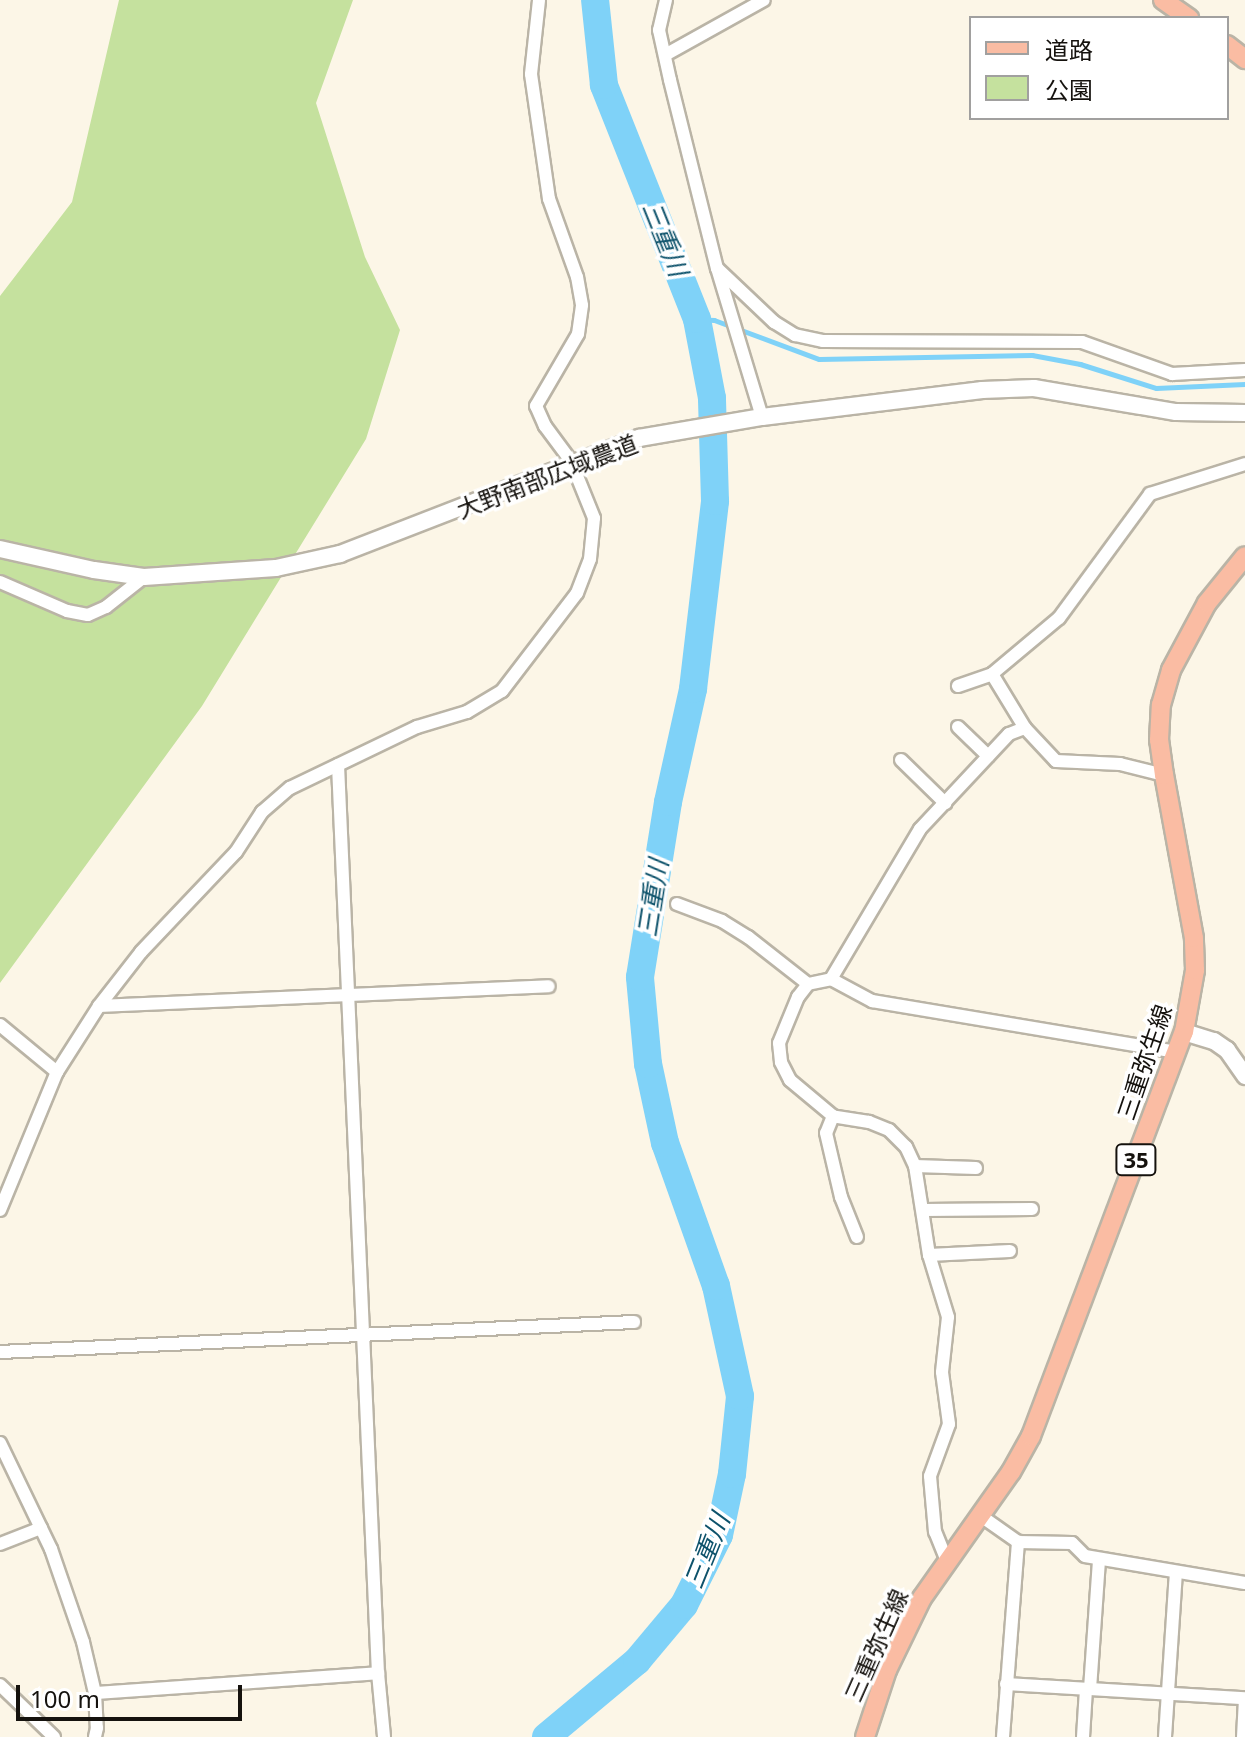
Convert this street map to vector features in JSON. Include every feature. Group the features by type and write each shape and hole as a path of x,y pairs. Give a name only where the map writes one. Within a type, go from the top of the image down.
{"main road":[{"path":"1163,0 1186,16"},
{"path":"1229,47 1245,59"},
{"name":"三重弥生線","path":"865,1737 903,1634 922,1598 981,1516 1031,1436 1075,1313 1184,1032 1195,970 1194,938 1159,740 1161,705 1171,670 1207,603 1245,556"}],"street":[{"path":"0,1210 5,1181 57,1072 99,1006 141,952 236,852 262,812 290,788 417,727 467,712 502,691 577,593 590,559 594,518 571,461 545,426 536,406 578,334 582,305 577,277 549,199 531,74 539,0"},
{"path":"666,0 659,30 717,268 744,354 756,418"},
{"path":"665,55 764,0"},
{"path":"717,268 774,322 795,335 823,341 1082,342 1172,374 1245,370"},
{"name":"大野南部広域農道","path":"0,549 94,570 144,577 276,568 340,554 454,512 571,461 639,438 756,418 982,390 1034,388 1176,412 1245,413"},
{"path":"958,686 992,674 1059,618 1150,494 1245,464"},
{"path":"0,582 67,611 88,615 106,607 144,577"},
{"path":"992,674 1025,728 1056,761 1120,764 1164,775"},
{"path":"958,727 988,756"},
{"path":"831,979 920,829 1009,734 1025,728"},
{"path":"901,760 945,803"},
{"path":"338,765 378,1673 384,1737"},
{"path":"677,904 722,921 748,937 808,984"},
{"path":"947,1561 935,1532 930,1476 949,1424 942,1372 948,1317 929,1255 915,1166 906,1147 889,1130 869,1122 833,1116 790,1080 781,1062 779,1043 798,997 808,984 831,979 872,1001 1177,1052"},
{"path":"99,1006 549,986"},
{"path":"0,1025 57,1072"},
{"path":"1184,1032 1214,1041 1227,1050 1245,1076"},
{"path":"833,1116 826,1133 841,1197 857,1237"},
{"path":"915,1166 976,1168"},
{"path":"924,1210 1032,1209"},
{"path":"929,1255 1010,1251"},
{"path":"0,1352 634,1322"},
{"path":"1,1451 41,1528 83,1642 95,1693 95,1737"},
{"path":"981,1516 1018,1542 1072,1543 1085,1556 1245,1583"},
{"path":"0,1544 41,1528"},
{"path":"1003,1737 1018,1542"},
{"path":"1083,1737 1099,1559"},
{"path":"1165,1737 1176,1573"},
{"path":"95,1693 378,1673"},
{"path":"1006,1684 1245,1698"},
{"path":"0,1685 54,1737"},
{"path":"1243,1737 1245,1704"}],"green space":[{"path":"119,0 353,0 316,103 365,257 400,330 366,439 202,706 0,983 0,296 72,202"}],"waterway":[{"name":"三重川","path":"546,1737 637,1661 684,1605 719,1535 732,1474 740,1396 716,1286 665,1143 648,1064 640,977 668,802 693,689 715,501 712,398 697,319 604,85 595,0"},
{"path":"697,319 714,320 819,359 1032,355 1080,364 1156,388 1245,384"}]}
